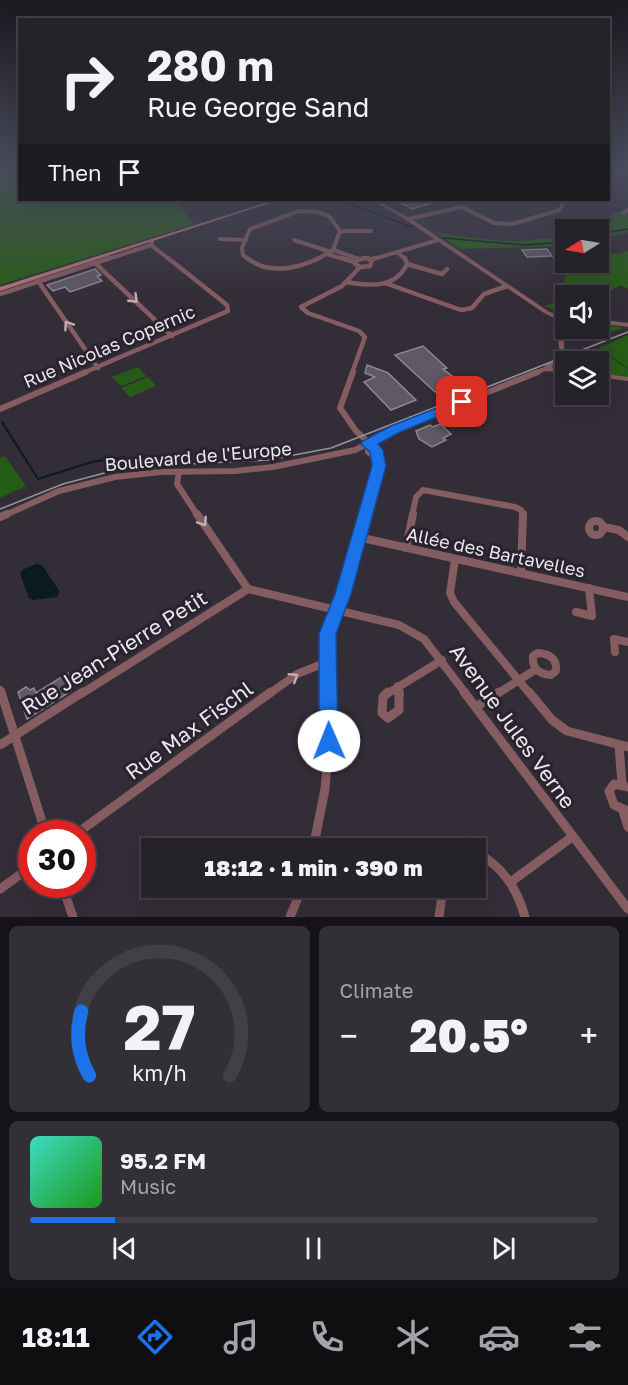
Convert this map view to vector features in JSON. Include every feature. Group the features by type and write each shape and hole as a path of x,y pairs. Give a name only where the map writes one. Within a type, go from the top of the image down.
{"main road":[{"path":"0,289 151,243 242,212"}],"street":[{"path":"297,212 253,227 242,248 243,255 253,263 267,268 292,268 330,252 340,231 336,222 328,216 314,212"},
{"path":"395,212 555,316"},
{"path":"408,219 440,212"},
{"path":"472,212 494,223 512,224 554,212"},
{"path":"340,231 371,231"},
{"path":"220,239 246,240"},
{"path":"294,240 357,260 370,260 438,240"},
{"path":"0,294 151,243"},
{"name":"Rue Nicolas Copernic","path":"0,409 230,310 213,293 151,243"},
{"path":"346,282 369,285 385,283 401,275 407,264 405,258 397,252"},
{"path":"357,260 360,267"},
{"path":"315,838 325,789 329,741 328,634 343,594 379,466 379,459 368,452 368,444 343,415 340,408 365,337 358,331 308,313 301,308 346,282 360,267 370,266 373,263 370,260"},
{"path":"95,263 172,336"},
{"path":"407,264 442,274 447,269"},
{"path":"38,281 98,368"},
{"path":"385,283 461,310 472,308 484,294 507,286"},
{"path":"609,323 627,325"},
{"path":"545,369 555,361"},
{"path":"545,369 555,369"},
{"name":"Boulevard de l'Europe","path":"0,517 44,497 96,481 141,474 235,471 273,467 355,450 396,429 545,369"},
{"path":"609,376 628,379"},
{"path":"179,472 177,484 248,590"},
{"path":"406,548 416,497 423,490 515,507 521,510 524,517 520,573"},
{"path":"603,527 619,530 628,537"},
{"name":"Allée des Bartavelles","path":"358,537 628,597"},
{"path":"455,559 450,593 454,602 559,727 624,746 625,785 614,784 609,791 614,805 626,811 628,827"},
{"path":"576,612 592,616 590,588"},
{"name":"Avenue Jules Verne","path":"248,590 399,625 414,632 433,647 572,837 628,909"},
{"name":"Rue Jean-Pierre Petit","path":"0,746 248,590"},
{"path":"615,652 614,639 628,642"},
{"path":"398,686 441,660"},
{"name":"Rue Max Fischl","path":"95,820 297,674 327,662"},
{"path":"476,707 536,670"},
{"path":"0,690 41,820"},
{"path":"512,881 572,837"},
{"path":"486,859 499,867 512,881 525,917"},
{"path":"0,889 18,876"},
{"path":"66,898 73,917"},
{"path":"290,917 298,898"},
{"path":"439,917 442,898"}],"green space":[{"path":"0,212 184,212 194,224 0,285"},
{"path":"619,212 628,214 628,232 609,237 609,219 603,219"},
{"path":"435,232 517,241 555,236 555,246 459,249"},
{"path":"628,251 628,289 620,285 609,290 609,285 563,285 567,273 609,273 609,253 619,254"},
{"path":"555,301 555,310 544,306"},
{"path":"609,324 624,328 609,333"},
{"path":"628,335 628,368 609,355 609,351 599,348"},
{"path":"609,357 628,369 628,378 609,375"},
{"path":"138,367 146,376 121,386 112,377"},
{"path":"148,377 156,386 130,397 121,388"},
{"path":"5,456 26,486 0,498 0,458"}],"shaded area":[{"path":"36,564 42,565 60,592 57,597 33,600 29,598 20,574 22,570"}],"building":[{"path":"547,249 552,256 527,257 522,250"},
{"path":"95,269 101,275 97,276 102,281 70,292 65,287 53,291 47,285"},
{"path":"423,346 447,368 443,369 460,382 435,392 395,355"},
{"path":"367,365 388,373 416,400 391,410 364,382 375,377 365,373"},
{"path":"440,424 451,434 443,438 446,440 432,447 419,439 416,431 430,425 433,427"},
{"path":"68,673 74,685 69,688 71,691 27,719 18,692 26,687 30,690 34,688 36,693"}],"waterway":[{"path":"371,212 412,227"},
{"path":"609,232 628,229"},
{"path":"443,238 524,245 555,243"},
{"path":"2,422 38,479 92,462 124,457"}],"tram line":[{"path":"0,509 63,484 112,471 152,466 268,460 331,448 628,332"}],"route":[{"path":"329,741 328,634 343,594 379,466 376,450 368,444 396,429 462,402"}]}
